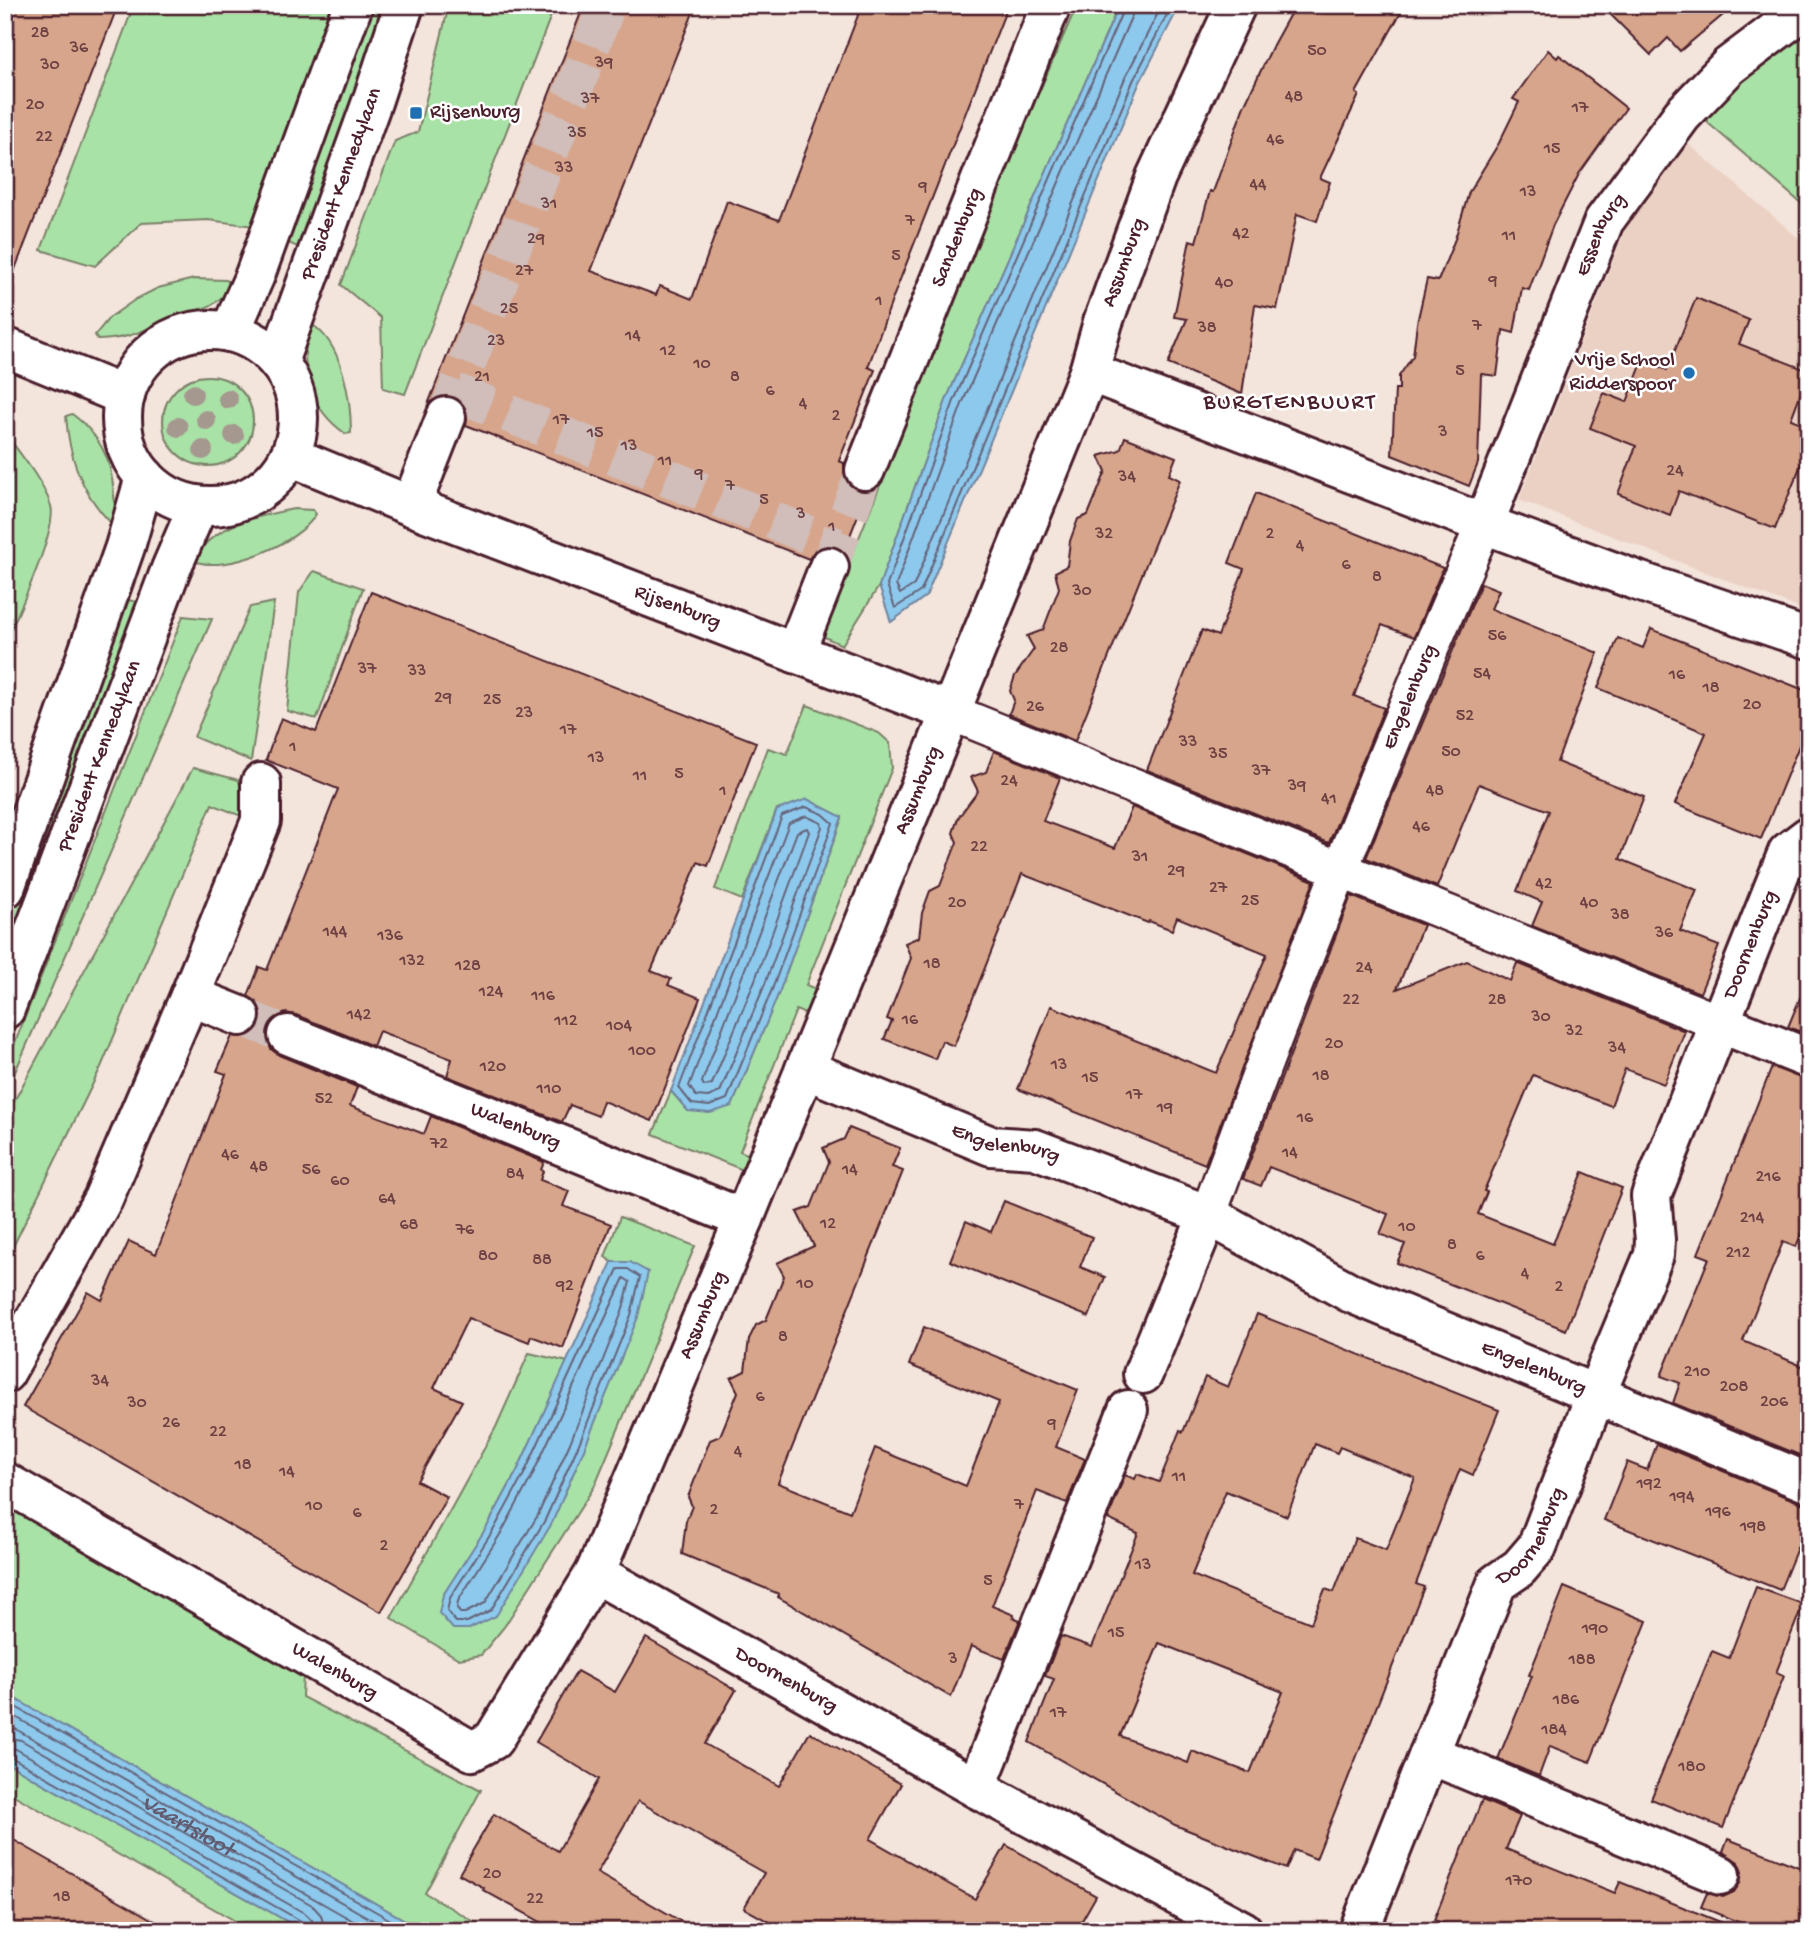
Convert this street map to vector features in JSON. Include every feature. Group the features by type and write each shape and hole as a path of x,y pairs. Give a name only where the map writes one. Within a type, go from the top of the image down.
{"street":[{"path":"230,332 256,275 352,5"},
{"name":"President Kennedylaan","path":"278,362 372,102 404,5"},
{"name":"Sandenburg","path":"865,470 1051,5"},
{"name":"Assumburg","path":"595,1573 744,1219 1089,372 1103,321 1156,177 1236,5"},
{"name":"Essenburg","path":"1484,524 1604,221 1682,115 1729,66 1793,18 1809,11"},
{"path":"196,331 230,332 256,343 278,362 291,383 298,424 290,456 274,480 252,496 226,505 198,506 174,499 153,486 135,466 123,425 125,396 133,375 165,343 196,331"},
{"path":"5,347 125,396"},
{"path":"1089,372 1484,524 1809,639"},
{"path":"411,506 446,417"},
{"name":"Rijsenburg","path":"290,456 411,506 950,712"},
{"path":"5,888 125,547 145,477"},
{"name":"President Kennedylaan","path":"5,1009 171,569 198,506"},
{"name":"Engelenburg","path":"1208,1215 1273,1035 1403,710 1484,524"},
{"path":"795,653 828,567"},
{"path":"950,712 1720,1023"},
{"path":"5,1373 103,1199 261,821 261,783"},
{"name":"Doornenburg","path":"1359,1931 1497,1583 1519,1568 1536,1547 1654,1255 1651,1196 1788,852 1809,836"},
{"path":"190,996 240,1016"},
{"name":"Doornenburg","path":"1720,1023 1809,1059"},
{"name":"Walenburg","path":"288,1035 744,1219"},
{"name":"Engelenburg","path":"805,1069 991,1146 1035,1149 1208,1215 1351,1293 1596,1394"},
{"path":"1143,1374 1208,1215"},
{"path":"1596,1394 1809,1483"},
{"path":"976,1788 1128,1410"},
{"name":"Walenburg","path":"5,1482 471,1751 493,1740 595,1573"},
{"name":"Doornenburg","path":"595,1573 976,1788 1243,1931"},
{"path":"1429,1754 1720,1875"}],"shaded area":[{"name":"Vrije School Ridderspoor","path":"1686,142 1809,247 1809,612 1519,500 1629,220"}],"green space":[{"path":"134,5 331,5 254,226 208,220 141,223 95,266 41,250"},
{"path":"367,5 387,5 302,249 284,241"},
{"path":"449,5 555,5 405,394 383,388 381,318 341,285 395,141 418,132"},
{"path":"1077,5 1119,5 947,398 879,586 842,645 820,635 1022,131"},
{"path":"1809,32 1809,210 1708,123 1707,106 1777,52"},
{"path":"194,279 226,280 232,283 218,300 203,309 126,336 98,340 95,335 109,318 136,299 158,288"},
{"path":"311,324 331,344 338,358 347,389 351,433 346,434 333,424 315,399 309,385 305,355"},
{"path":"208,376 225,379 240,389 250,404 253,421 250,438 240,453 225,463 208,466 191,463 176,453 166,438 163,421 166,404 176,389 191,379"},
{"path":"72,414 95,436 108,461 114,489 115,521 110,522 100,511 78,473 70,446 66,416"},
{"path":"5,433 43,488 51,506 51,517 35,574 5,643"},
{"path":"294,509 313,510 316,514 307,525 279,545 224,563 194,561 211,539 236,524"},
{"path":"314,571 363,588 317,719 287,711 299,592"},
{"path":"128,600 141,603 5,979 5,917"},
{"path":"274,602 251,761 194,737 250,607"},
{"path":"183,616 212,619 5,1095 5,1068"},
{"path":"807,705 879,733 890,743 892,768 806,985 820,991 810,1016 796,1010 740,1151 754,1157 748,1172 653,1134 671,1091 688,1111 732,1106 780,990 842,818 777,809 742,900 715,889 768,748 787,754"},
{"path":"193,768 239,780 246,818 212,804 101,1067 5,1263 5,1123 11,1107"},
{"path":"620,1217 695,1246 594,1487 504,1627 481,1655 459,1659 391,1618 496,1427 529,1353 568,1362 517,1471 488,1525 454,1629 630,1262 612,1262 605,1257"},
{"path":"5,1499 303,1674 302,1697 481,1790 425,1893 490,1931 424,1931 5,1693"},
{"path":"5,1762 304,1931 253,1931 5,1790"}],"water":[{"path":"1119,5 1180,5 1139,84 926,596 891,622 879,586 947,398"},
{"path":"807,799 842,817 780,990 732,1106 710,1113 688,1111 671,1091 777,810"},
{"path":"612,1262 630,1262 648,1272 638,1317 552,1523 496,1616 469,1629 453,1629 439,1613 443,1595 488,1525 517,1471"},
{"name":"Vaartsloot","path":"5,1693 424,1931 304,1931 5,1762"}],"building":[{"path":"5,5 118,5 8,287 5,287"},
{"path":"584,5 696,5 591,271 656,295 660,286 692,299 727,201 779,220 862,5 1008,5 894,295 868,367 875,370 839,461 844,463 848,484 856,490 867,492 844,551 836,546 825,546 815,550 809,559 466,425 467,413 463,404 455,397 442,396 427,407"},
{"path":"1295,5 1405,5 1356,93 1359,95 1320,178 1330,182 1317,221 1297,214 1277,309 1255,305 1242,394 1168,364 1187,319 1174,317 1190,240 1196,242 1210,191 1213,192 1244,106"},
{"path":"1601,5 1735,5 1680,51 1668,38 1651,55"},
{"path":"1548,50 1557,58 1559,55 1626,108 1579,174 1553,225 1529,290 1522,288 1514,333 1503,330 1497,376 1481,374 1478,463 1469,486 1392,455 1395,389 1399,389 1399,376 1413,356 1427,279 1438,281 1455,239 1469,192 1499,143 1519,102 1513,99"},
{"path":"1696,298 1749,320 1739,344 1809,371 1791,419 1809,426 1809,445 1775,529 1679,491 1670,515 1618,494 1636,446 1590,428 1604,393 1627,402 1643,360 1667,370"},
{"path":"1125,437 1176,457 1169,475 1180,480 1075,741 1009,714 1014,700 1010,691 1015,676 1034,649 1027,636 1043,630 1059,588 1055,572 1067,566 1070,541 1078,519 1088,515 1106,471 1099,456 1120,450"},
{"path":"1256,493 1443,568 1414,637 1382,625 1354,696 1384,708 1329,843 1147,770 1202,630 1218,636 1244,569 1229,563"},
{"path":"1481,583 1499,590 1491,609 1598,653 1557,762 1644,797 1620,859 1697,890 1680,931 1719,946 1700,993 1532,926 1542,902 1517,891 1549,811 1479,784 1437,887 1366,858"},
{"path":"371,592 756,742 708,866 698,862 651,971 671,979 668,985 700,998 652,1121 603,1101 598,1116 570,1105 562,1122 447,1076 452,1059 379,1031 373,1046 286,1013 275,1017 268,1026 267,1039 271,1049 279,1055 357,1087 350,1106 424,1134 431,1116 544,1162 540,1180 569,1191 563,1206 611,1224 563,1348 531,1336 529,1342 468,1318 434,1388 462,1401 417,1481 447,1497 381,1612 23,1407 88,1292 102,1300 129,1241 156,1254 226,1074 217,1071 232,1036 244,1037 253,1034 260,1025 261,1012 257,1002 248,996 259,967 267,970 338,789 266,760 281,718 316,732"},
{"path":"1651,629 1809,692 1809,721 1761,839 1675,804 1706,733 1598,688 1618,638 1643,648"},
{"path":"994,751 1060,778 1043,821 1115,848 1132,807 1314,881 1205,1164 1018,1089 1051,1006 1216,1073 1267,954 1177,917 1172,930 1022,874 954,1046 942,1041 935,1059 884,1039 892,1021 887,1019 911,958 905,943 919,937 922,913 930,891 940,886 957,842 953,833 958,818 978,791 971,777 986,772"},
{"path":"1351,896 1423,925 1397,989 1467,961 1510,981 1517,963 1685,1031 1664,1084 1625,1069 1611,1106 1533,1075 1484,1191 1487,1192 1478,1214 1553,1244 1583,1172 1622,1188 1566,1330 1397,1263 1405,1244 1380,1234 1388,1214 1269,1167 1261,1186 1243,1179"},
{"path":"1809,981 1809,1035 1788,1027"},
{"path":"1772,1067 1809,1080 1809,1215 1796,1247 1783,1242 1743,1341 1809,1369 1809,1459 1673,1403 1680,1383 1661,1376 1709,1258 1698,1254"},
{"path":"849,1128 900,1148 892,1167 903,1171 778,1483 850,1512 875,1448 966,1486 999,1402 909,1365 924,1327 1078,1390 1056,1447 1085,1459 1067,1503 1037,1491 992,1606 1020,1620 1004,1659 971,1646 951,1697 778,1597 779,1594 682,1554 686,1521 692,1506 688,1497 710,1440 720,1436 738,1392 731,1378 745,1371 749,1339 756,1325 766,1320 784,1276 777,1263 814,1246 797,1212 811,1207 829,1162 823,1148 844,1139"},
{"path":"1004,1201 1092,1237 1080,1267 1105,1277 1089,1317 950,1261 966,1221 991,1232"},
{"path":"1257,1314 1499,1410 1473,1475 1460,1469 1416,1584 1424,1587 1316,1859 1294,1850 1286,1869 1175,1825 1029,1742 1054,1679 1045,1676 1061,1636 1092,1647 1138,1533 1108,1519 1125,1475 1135,1479 1137,1474 1159,1482 1205,1377 1228,1387","holes":["1315,1444 1337,1453 1340,1447 1415,1478 1386,1550 1355,1538 1334,1592 1325,1589 1311,1623 1192,1575 1226,1491 1287,1516","1159,1643 1283,1692 1250,1773 1192,1751 1188,1763 1120,1736"]},
{"path":"1657,1444 1809,1504 1809,1518 1780,1590 1604,1520 1627,1462 1647,1470"},
{"path":"1564,1587 1647,1621 1590,1762 1550,1746 1539,1776 1498,1759"},
{"path":"1756,1587 1803,1604 1776,1673 1784,1676 1723,1828 1651,1799 1712,1651 1729,1658"},
{"path":"646,1638 736,1690 705,1744 779,1786 810,1732 901,1784 870,1839 975,1899 1006,1845 1096,1896 1076,1931 785,1931 744,1908 764,1873 638,1801 597,1873 698,1931 557,1931 459,1874 494,1814 558,1851 599,1779 536,1742 577,1671 615,1692"},
{"path":"1482,1800 1520,1816 1506,1849 1615,1893 1620,1882 1738,1931 1464,1931 1434,1920"},
{"path":"5,1835 52,1862 172,1931 5,1931"},
{"path":"1728,1839 1809,1871 1809,1931 1760,1931 1701,1907 1707,1893 1723,1897 1734,1892 1740,1883 1742,1872 1738,1862 1723,1852"}],"tunnel":[{"path":"446,417 607,5"},
{"path":"455,392 836,546"},
{"path":"829,567 865,470"},
{"path":"240,1016 288,1035"}],"place":[{"name":"Rijsenburg","path":"416,113"},
{"name":"Vrije School Ridderspoor","path":"1689,373"}],"district":[{"name":"BURGTENBUURT","path":"1290,403"}]}
